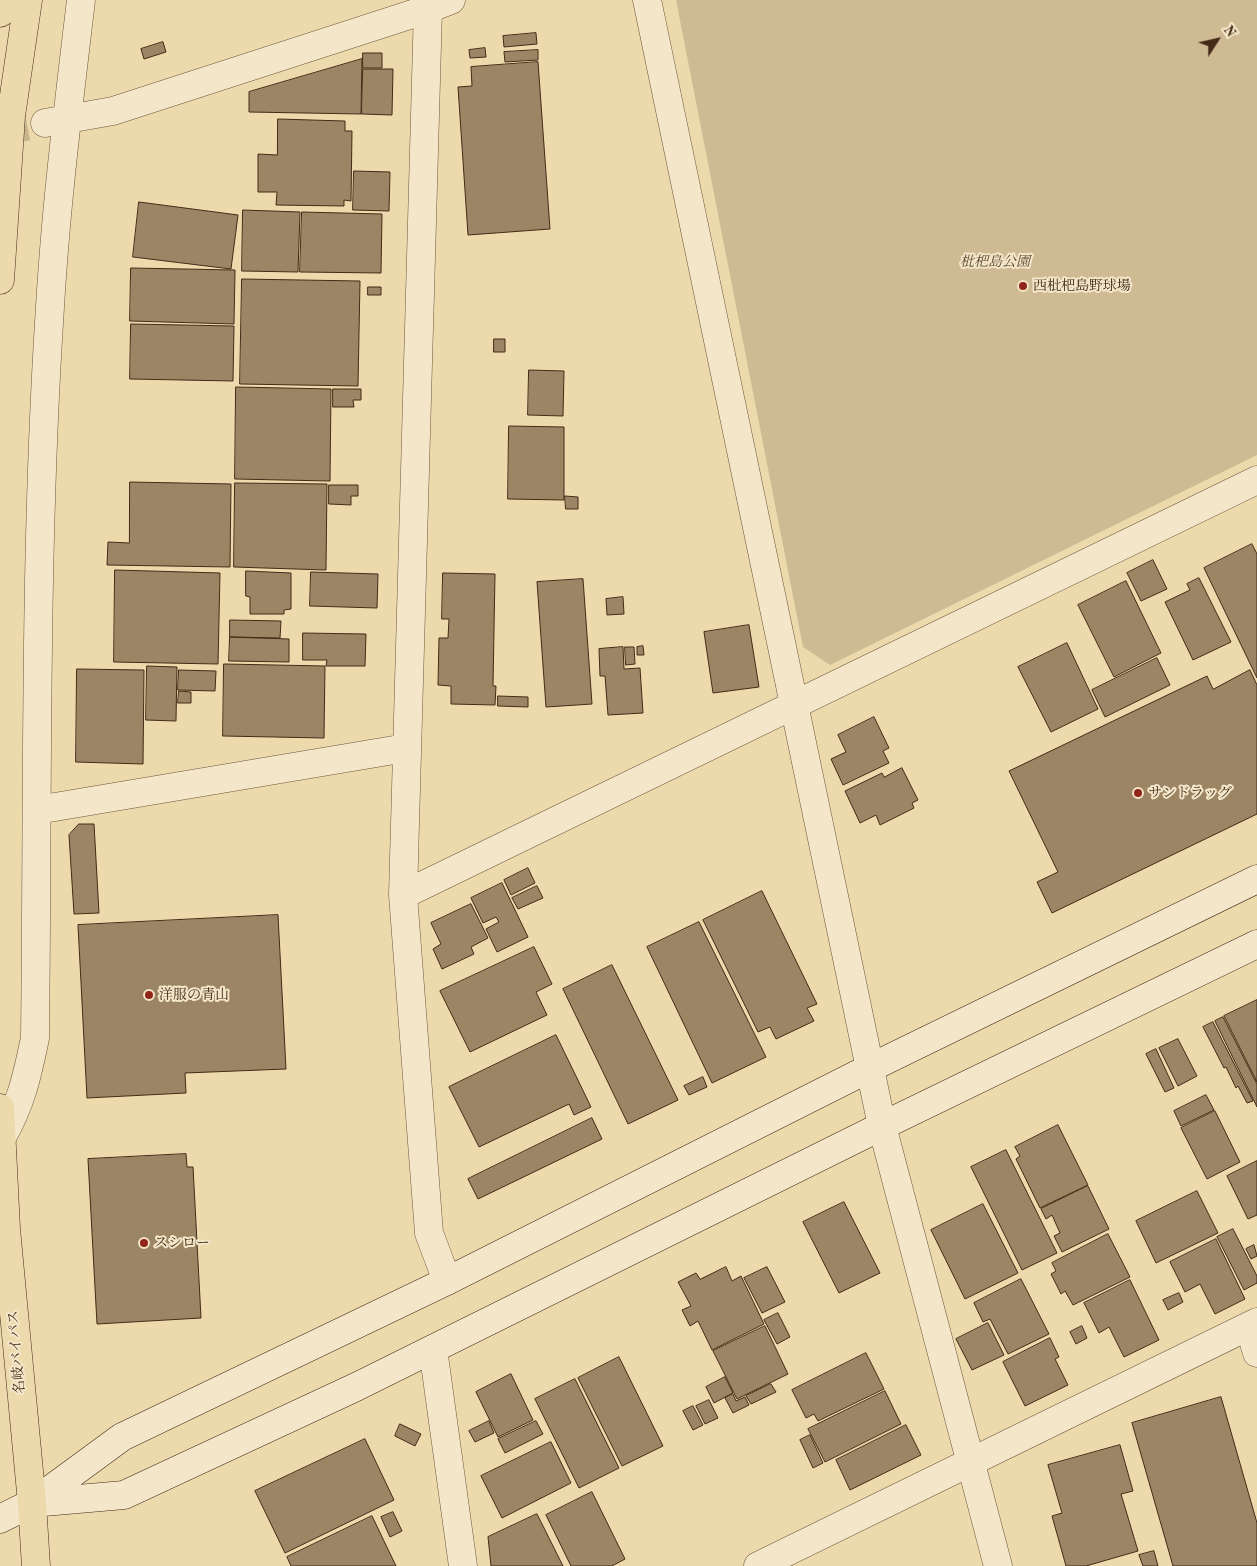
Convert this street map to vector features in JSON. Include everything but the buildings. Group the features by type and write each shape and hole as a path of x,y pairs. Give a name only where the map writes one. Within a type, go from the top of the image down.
{"highway":[{"path":"0,13 2,0"},
{"path":"0,280 11,116 28,0"},
{"name":"名岐バイパス","path":"0,1108 6,1229 32,1502 36,1566"}],"street":[{"path":"2,1139 14,1115 27,1078 35,1038 36,696 56,121 81,0"},
{"path":"646,0 882,1126 998,1566"},
{"path":"56,121 113,111 436,3 406,748 403,895 429,1233 448,1281"},
{"path":"403,895 1257,480"},
{"path":"37,810 406,748"},
{"path":"0,1519 32,1502 122,1437 448,1281 870,1068 1257,879"},
{"path":"32,1502 124,1495 356,1387 882,1126 1257,944"},
{"path":"758,1566 1253,1324 1257,1353"},
{"path":"433,1349 463,1566"}],"green space":[{"name":"西枇杷島野球場","path":"676,0 1257,0 1257,455 830,665 803,647"}],"tunnel":[{"path":"0,132 45,123"}],"place":[{"name":"西枇杷島野球場","path":"1023,286"},
{"name":"サンドラッグ","path":"1138,793"},
{"name":"洋服の青山","path":"149,995"},
{"name":"スシロー","path":"144,1243"}],"park label":[{"name":"枇杷島公園","path":"995,262"}]}
